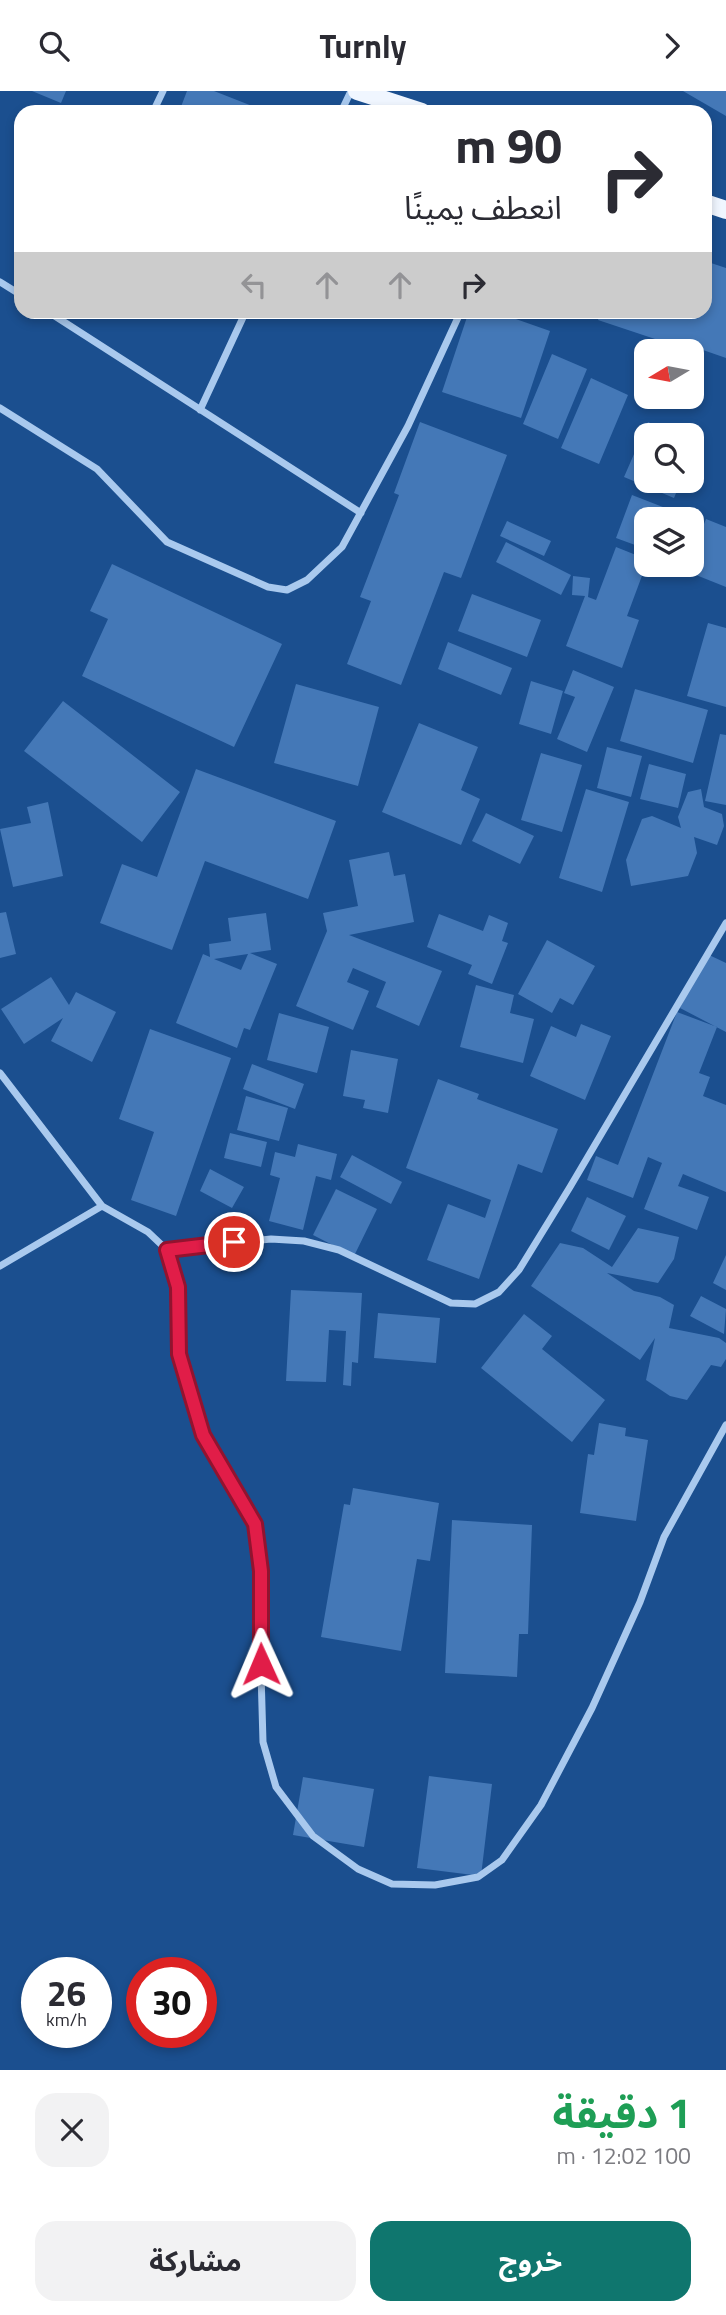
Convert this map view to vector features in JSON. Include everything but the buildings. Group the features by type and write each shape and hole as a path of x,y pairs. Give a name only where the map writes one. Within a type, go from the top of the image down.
{"main road":[{"path":"357,91 400,105"}],"street":[{"path":"61,319 361,513"},
{"path":"200,410 242,319"},
{"path":"0,408 97,468 167,542 268,587 287,590 307,580 342,547 408,426 457,319"},
{"path":"167,1250 271,1239 304,1241 339,1250 451,1303 475,1304 499,1292 519,1270 726,923"},
{"path":"0,1073 103,1206 148,1232 167,1250 178,1287 179,1354 203,1435 255,1524 261,1571 260,1638 264,1742 276,1787 313,1836 358,1869 391,1884 435,1885 478,1877 502,1860 541,1805 592,1709 640,1602 663,1537 726,1425"},
{"path":"0,1266 103,1206"}],"route":[{"path":"234,1242 167,1250 178,1287 179,1354 203,1435 255,1524 261,1571 261,1664"}]}
